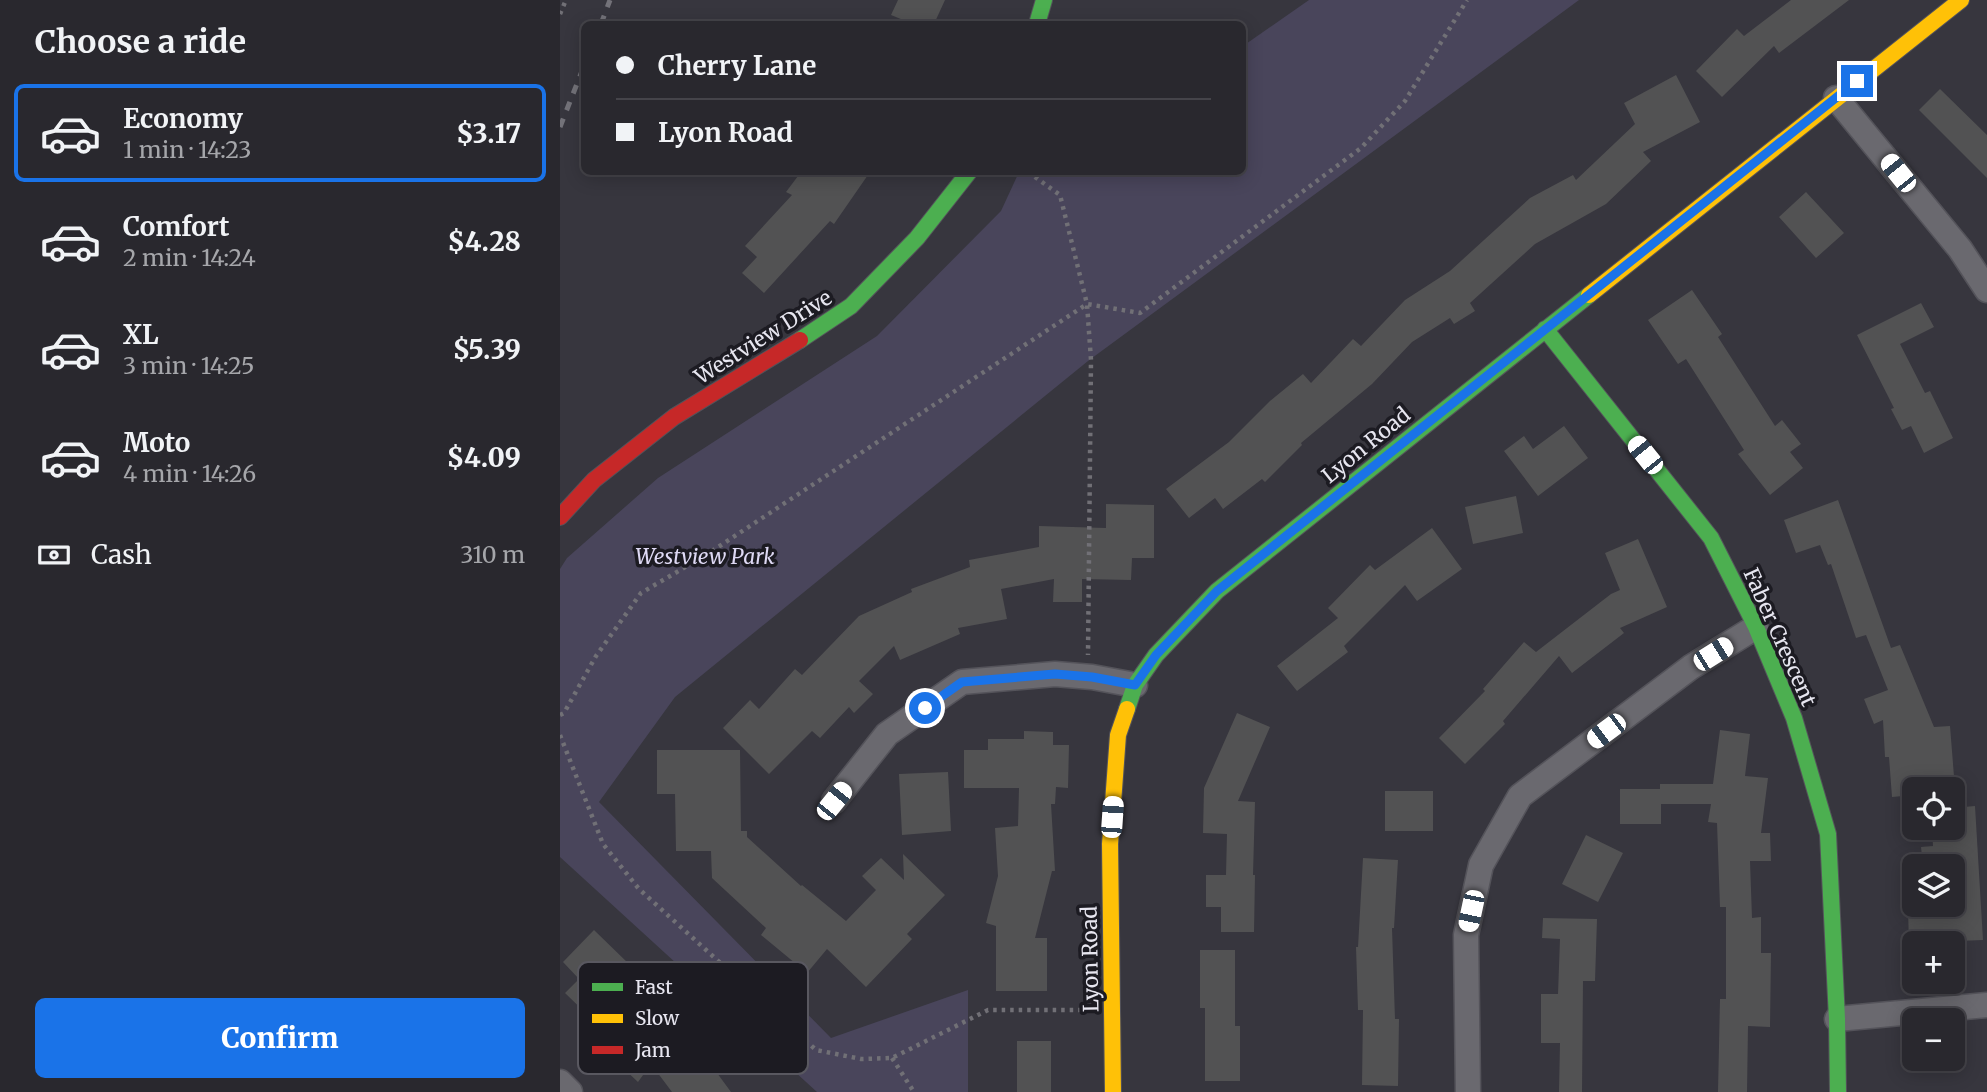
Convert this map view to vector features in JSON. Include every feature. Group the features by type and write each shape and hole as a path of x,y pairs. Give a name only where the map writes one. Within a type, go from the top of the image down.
{"street":[{"path":"1038,21 1044,0"},
{"name":"Lyon Road","path":"1112,1092 1110,844 1118,735 1135,685 1156,655 1217,591 1961,0"},
{"path":"1836,97 1960,249 1987,290"},
{"name":"Westview Drive","path":"560,517 594,480 674,417 765,363 851,306 917,238 967,175"},
{"name":"Faber Crescent","path":"1545,329 1711,538 1756,627 1794,718 1828,834 1838,1092"},
{"path":"1468,1092 1466,934 1481,865 1520,796 1691,667 1756,627"},
{"path":"834,801 887,734 962,682 1055,674 1135,685"},
{"path":"1837,1020 1987,1005"},
{"path":"560,1082 570,1092"}],"path":[{"path":"560,14 566,0"},
{"path":"560,715 564,713 596,656 641,593 706,555 1087,304 1140,313 1362,148 1405,101 1467,0"},
{"path":"1032,175 1060,195 1087,304 1091,360 1088,659"},
{"path":"560,735 603,844 639,889 719,962"},
{"path":"808,1043 816,1050 861,1059 892,1058 988,1010 1089,1009"},
{"path":"892,1058 914,1092"}],"green space":[{"name":"Westview Park","path":"1309,0 1579,0 1088,361 675,697 599,802 756,962 675,962 560,857 560,569 567,558 658,478 877,336 1001,211 1018,175 1246,175 1246,44"},
{"name":"Westview Park","path":"968,990 968,1092 817,1092 797,1074 808,1074 808,1015 831,1038"}],"building":[{"path":"898,0 945,0 935,21 906,21 891,15"},
{"path":"1791,0 1849,0 1779,53 1774,46 1722,97 1696,71 1737,29 1744,36"},
{"path":"1676,75 1700,122 1643,152 1651,161 1606,204 1535,244 1470,303 1475,311 1454,324 1450,318 1412,342 1372,384 1301,443 1265,482 1262,479 1223,509 1215,498 1189,518 1166,489 1229,442 1270,401 1303,374 1311,383 1353,339 1361,346 1405,300 1450,271 1530,198 1573,175 1576,180 1635,124 1624,103"},
{"path":"1940,89 1987,135 1987,178 1919,110"},
{"path":"799,175 868,175 834,224 830,221 764,293 742,273 757,257 745,246 792,195 786,192"},
{"path":"1806,192 1844,233 1816,258 1779,217"},
{"path":"1692,290 1722,334 1718,337 1775,426 1782,420 1801,444 1790,452 1803,468 1770,495 1738,454 1744,450 1686,359 1678,364 1648,320"},
{"path":"1921,303 1934,327 1900,344 1925,393 1930,391 1953,438 1924,453 1911,426 1902,430 1891,409 1894,408 1857,335"},
{"path":"1564,426 1588,458 1538,496 1504,451 1524,436 1533,449"},
{"path":"1516,496 1523,533 1473,544 1465,507"},
{"path":"1838,500 1891,648 1900,645 1934,727 1950,726 1954,777 1902,777 1902,796 1892,797 1889,757 1885,757 1883,720 1874,724 1864,699 1888,690 1866,635 1856,638 1831,564 1828,565 1820,545 1796,553 1784,520"},
{"path":"1106,504 1154,505 1154,558 1132,558 1131,580 1082,579 1082,602 1053,602 1054,579 1001,589 1007,619 958,628 960,634 900,660 894,646 859,681 873,694 854,713 849,707 820,738 812,731 769,774 723,728 750,700 759,709 795,669 802,675 859,616 912,592 911,589 970,567 969,560 1039,547 1039,526 1106,528"},
{"path":"1432,528 1462,569 1417,601 1405,585 1344,646 1348,652 1297,691 1277,666 1338,618 1328,608 1370,565 1375,570"},
{"path":"1638,539 1667,607 1620,628 1624,633 1572,673 1559,656 1503,721 1505,724 1465,764 1439,738 1485,691 1483,689 1524,642 1536,652 1611,594 1620,590 1605,553"},
{"path":"1237,713 1270,727 1238,801 1255,802 1254,932 1221,932 1221,907 1206,907 1206,875 1226,875 1227,834 1203,833 1204,788"},
{"path":"1720,730 1750,734 1745,776 1768,778 1761,833 1770,833 1771,861 1750,861 1752,918 1761,917 1761,953 1771,953 1770,1027 1748,1026 1747,1092 1718,1092 1720,999 1726,999 1726,907 1720,907 1717,823 1708,822 1711,804 1661,804 1661,824 1620,824 1620,789 1660,789 1660,784 1713,784"},
{"path":"1024,731 1053,732 1053,745 1069,745 1068,788 1056,787 1055,804 1051,804 1055,871 1052,871 1035,938 1047,938 1047,991 996,991 996,926 986,923 998,876 995,828 1018,826 1019,788 964,788 964,750 988,750 988,739 1024,739"},
{"path":"657,750 740,750 741,831 747,831 747,837 801,886 846,921 876,890 862,876 881,858 904,880 903,854 945,895 907,934 912,939 866,987 827,949 808,972 808,962 794,962 761,935 766,928 712,878 711,851 676,851 675,794 657,794"},
{"path":"948,772 951,831 902,835 899,774"},
{"path":"1385,791 1433,791 1433,831 1385,831"},
{"path":"1975,806 1983,940 1965,941 1965,931 1909,931 1908,917 1965,917 1965,854 1922,854 1921,847 1933,846 1933,840 1965,840 1965,807"},
{"path":"1586,835 1623,853 1598,902 1562,884"},
{"path":"1363,858 1398,860 1392,928 1395,1019 1399,1019 1398,1086 1362,1085 1363,1010 1358,1010 1356,947"},
{"path":"1543,918 1597,919 1595,981 1583,981 1582,1092 1559,1092 1560,1043 1541,1043 1541,994 1558,994 1560,939 1542,938"},
{"path":"594,930 627,962 578,962 578,978 563,962"},
{"path":"1200,950 1235,950 1235,1026 1240,1026 1240,1081 1205,1081 1205,1008 1200,1008"},
{"path":"578,980 578,1006 565,993"},
{"path":"1017,1041 1051,1041 1051,1092 1017,1092"},
{"path":"629,1074 644,1074 638,1082"},
{"path":"658,1074 718,1074 731,1092 672,1092"}],"railway":[{"path":"602,21 610,0"},
{"path":"560,127 581,74"}],"traffic: fast":[{"path":"1038,21 1044,0"},
{"path":"800,340 851,306 917,238 967,175"},
{"path":"1127,709 1135,685 1156,655 1217,591 1589,295"},
{"path":"1545,329 1711,538 1756,627 1794,718 1828,834 1838,1092"}],"traffic: slow":[{"path":"1589,295 1961,0"},
{"path":"1113,1092 1110,844 1118,735 1127,709"}],"traffic: jam":[{"path":"560,517 594,480 674,417 800,340"}],"route":[{"path":"925,708 962,682 1055,674 1135,685 1156,655 1217,591 1857,81"}]}
